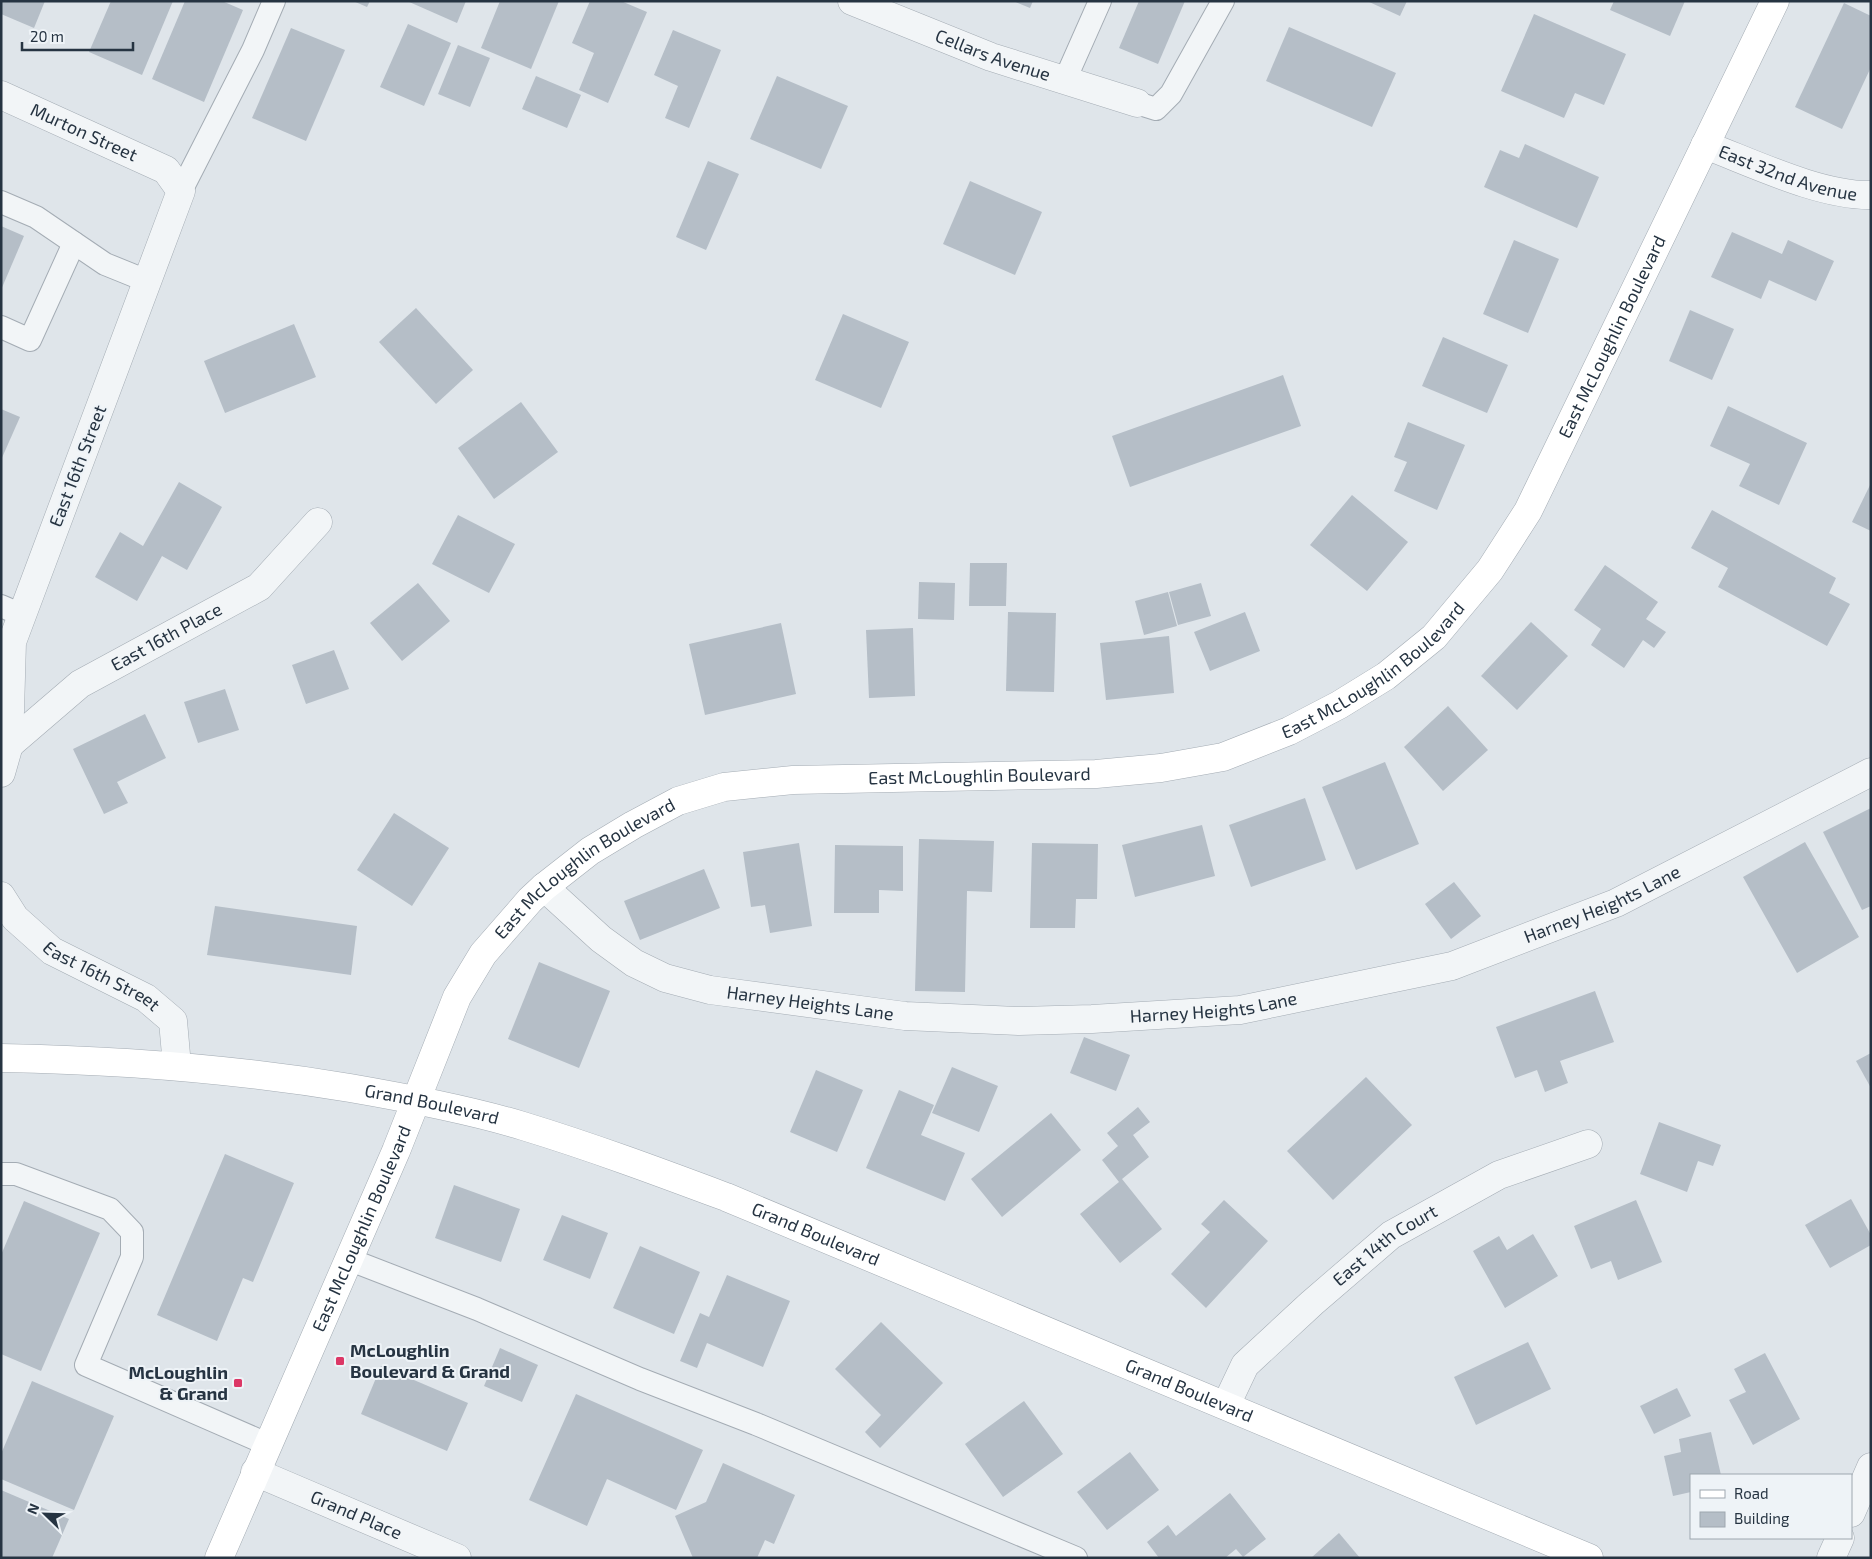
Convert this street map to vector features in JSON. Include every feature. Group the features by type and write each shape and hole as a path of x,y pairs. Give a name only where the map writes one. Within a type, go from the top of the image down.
{"street":[{"name":"Cellars Avenue","path":"852,1 991,57 1137,103"},
{"name":"East McLoughlin Boulevard","path":"219,1558 396,1151 456,997 483,954 530,900 590,851 633,825 678,801 724,788 793,780 1096,774 1161,768 1223,757 1289,731 1339,705 1386,676 1434,637 1490,570 1528,511 1775,1"},
{"name":"Murton Street","path":"1,95 174,180"},
{"name":"East 32nd Avenue","path":"1705,145 1815,186 1860,195 1871,195"},
{"name":"East 16th Street","path":"1,773 12,642 11,611 147,281 174,180"},
{"name":"East 16th Place","path":"5,743 80,684 259,587 318,522"},
{"name":"Harney Heights Lane","path":"544,887 601,939 634,963 665,978 710,990 905,1016 1019,1021 1092,1019 1240,1010 1452,966 1616,903 1871,772"},
{"name":"East 16th Street","path":"1,896 15,918 52,951 146,998 174,1021 177,1066"},
{"name":"Grand Boulevard","path":"1,1058 177,1066 284,1077 416,1099 522,1126 617,1156 690,1184 1226,1405 1589,1558"},
{"name":"East 14th Court","path":"1226,1405 1245,1365 1312,1303 1391,1235 1499,1175 1588,1144"},
{"path":"1852,1511 1871,1467"},
{"name":"Grand Place","path":"256,1472 457,1558"},
{"path":"1831,1558 1840,1539"}],"lane":[{"path":"174,180 253,50 274,1"},
{"path":"1065,80 1100,1"},
{"path":"1137,103 1156,109 1171,94 1223,1"},
{"path":"1,202 36,217 105,264 147,281"},
{"path":"1,327 30,340 74,243"},
{"path":"1,1174 16,1174 110,1209 132,1232 132,1257 86,1365 267,1444"},
{"path":"348,1259 477,1309 640,1379 756,1424 1076,1558"}],"building":[{"path":"1,1 45,1 34,28 1,14"},
{"path":"111,1 173,1 142,75 89,52"},
{"path":"185,1 222,1 243,10 204,102 152,79"},
{"path":"353,1 370,1 367,7"},
{"path":"407,1 466,1 457,23"},
{"path":"500,1 559,1 531,69 481,48"},
{"path":"590,1 621,1 647,12 608,103 579,90 594,53 572,43"},
{"path":"1013,1 1033,1 1030,8"},
{"path":"1139,1 1185,1 1158,64 1119,48"},
{"path":"1367,1 1407,1 1400,16"},
{"path":"1614,1 1685,1 1670,36 1610,10"},
{"path":"1844,3 1871,16 1871,67 1842,129 1795,107"},
{"path":"1534,14 1626,54 1604,105 1575,93 1564,118 1501,91"},
{"path":"408,24 451,43 424,106 380,87"},
{"path":"1289,27 1396,73 1372,127 1266,81"},
{"path":"291,28 345,50 306,141 252,118"},
{"path":"673,30 721,50 689,128 665,118 678,86 654,75"},
{"path":"458,45 490,58 470,107 438,94"},
{"path":"536,76 581,95 567,128 522,109"},
{"path":"777,76 848,106 821,169 750,139"},
{"path":"1525,144 1599,177 1577,228 1484,187 1500,150 1519,158"},
{"path":"708,161 739,174 706,250 676,237"},
{"path":"970,181 1042,212 1015,275 943,244"},
{"path":"1,226 24,236 1,290"},
{"path":"1732,232 1782,254 1788,240 1834,261 1816,301 1769,280 1761,299 1711,277"},
{"path":"1514,240 1559,259 1528,333 1483,314"},
{"path":"416,308 473,370 436,404 379,342"},
{"path":"1690,310 1734,329 1712,380 1669,361"},
{"path":"843,314 909,342 881,408 815,380"},
{"path":"294,324 316,377 225,413 204,361"},
{"path":"1443,337 1508,365 1487,413 1422,386"},
{"path":"1283,375 1301,426 1130,487 1112,436"},
{"path":"521,402 558,452 494,499 458,448"},
{"path":"1728,406 1807,443 1779,505 1739,486 1750,464 1710,446"},
{"path":"1,409 20,417 1,460"},
{"path":"1408,422 1465,445 1437,510 1394,491 1407,462 1394,457"},
{"path":"179,482 222,507 187,570 162,556 137,601 95,577 120,532 143,546"},
{"path":"1871,483 1871,531 1852,522"},
{"path":"1352,495 1408,542 1367,591 1310,545"},
{"path":"1712,510 1836,578 1829,593 1850,604 1827,646 1718,587 1728,568 1691,548"},
{"path":"458,515 515,544 489,593 432,564"},
{"path":"970,563 1007,563 1006,606 969,606"},
{"path":"1605,565 1658,602 1646,619 1666,632 1654,648 1643,640 1624,668 1591,645 1601,629 1574,610"},
{"path":"919,582 955,583 954,620 918,619"},
{"path":"418,583 450,621 402,661 370,623"},
{"path":"1201,583 1211,616 1178,625 1169,592"},
{"path":"1168,592 1177,626 1144,635 1135,601"},
{"path":"1008,612 1056,613 1054,692 1006,691"},
{"path":"1245,612 1260,651 1210,671 1194,632"},
{"path":"1531,622 1568,656 1517,710 1481,676"},
{"path":"781,623 796,694 705,715 689,644"},
{"path":"913,628 915,696 869,698 866,630"},
{"path":"1169,636 1174,693 1106,700 1100,643"},
{"path":"334,650 349,689 306,704 292,665"},
{"path":"225,689 239,730 198,743 184,702"},
{"path":"1448,706 1488,750 1443,791 1404,747"},
{"path":"145,714 166,758 117,782 128,803 104,814 73,749"},
{"path":"1385,762 1419,844 1356,870 1322,787"},
{"path":"1305,798 1326,860 1251,887 1229,825"},
{"path":"1871,808 1871,906 1862,910 1823,832"},
{"path":"394,813 449,848 412,906 357,870"},
{"path":"1202,825 1215,876 1135,897 1122,845"},
{"path":"919,839 994,841 992,892 967,891 965,992 915,991"},
{"path":"1805,842 1859,937 1797,973 1743,877"},
{"path":"799,843 812,926 770,933 765,905 751,907 743,852"},
{"path":"1032,843 1098,844 1097,899 1076,899 1075,928 1030,928"},
{"path":"835,845 903,846 903,891 879,890 879,913 834,913"},
{"path":"704,869 720,908 640,940 624,901"},
{"path":"1454,882 1481,916 1451,939 1425,904"},
{"path":"215,906 357,926 351,975 207,955"},
{"path":"539,962 610,991 579,1068 508,1039"},
{"path":"1595,991 1614,1042 1560,1061 1568,1083 1545,1092 1537,1070 1515,1078 1496,1027"},
{"path":"1084,1037 1130,1055 1116,1091 1070,1073"},
{"path":"1871,1053 1871,1088 1856,1061"},
{"path":"952,1067 998,1086 979,1132 932,1113"},
{"path":"816,1070 863,1090 837,1152 790,1132"},
{"path":"1366,1077 1412,1125 1333,1200 1287,1151"},
{"path":"899,1090 934,1105 921,1135 965,1153 945,1201 866,1168"},
{"path":"1138,1107 1150,1122 1133,1135 1149,1157 1122,1179 1162,1229 1120,1263 1080,1214 1119,1182 1102,1160 1118,1146 1107,1133"},
{"path":"1051,1113 1081,1150 1002,1217 971,1179"},
{"path":"1659,1122 1721,1145 1713,1166 1698,1161 1687,1192 1640,1174"},
{"path":"225,1154 294,1183 253,1282 243,1278 217,1341 157,1315"},
{"path":"454,1185 520,1209 501,1262 435,1238"},
{"path":"1851,1199 1871,1235 1871,1245 1830,1268 1805,1225"},
{"path":"1224,1200 1268,1241 1206,1308 1171,1274 1210,1232 1201,1224"},
{"path":"1636,1200 1662,1262 1618,1280 1611,1261 1591,1269 1574,1226"},
{"path":"24,1201 100,1233 41,1371 1,1354 1,1255"},
{"path":"562,1215 608,1233 590,1279 543,1260"},
{"path":"1533,1234 1558,1276 1505,1308 1473,1251 1499,1236 1507,1250"},
{"path":"640,1246 700,1272 674,1334 613,1308"},
{"path":"727,1275 790,1301 763,1367 707,1343 697,1368 680,1361 700,1313 709,1317"},
{"path":"881,1322 943,1383 880,1448 865,1432 881,1415 835,1369"},
{"path":"1528,1342 1551,1389 1476,1425 1454,1377"},
{"path":"500,1348 538,1365 522,1402 484,1386"},
{"path":"1765,1353 1800,1419 1753,1445 1729,1400 1746,1392 1734,1369"},
{"path":"381,1366 468,1403 447,1451 361,1414"},
{"path":"32,1381 114,1416 74,1510 1,1479 1,1454"},
{"path":"1677,1388 1691,1416 1654,1434 1640,1406"},
{"path":"576,1394 703,1450 676,1510 607,1479 587,1526 529,1500"},
{"path":"1024,1401 1063,1454 1003,1497 965,1444"},
{"path":"1711,1432 1721,1474 1690,1474 1690,1492 1673,1496 1664,1456 1681,1452 1679,1439"},
{"path":"1130,1452 1159,1490 1107,1530 1077,1492"},
{"path":"723,1463 795,1495 774,1544 765,1540 757,1558 693,1558 675,1516 706,1502"},
{"path":"1,1490 69,1519 52,1558 1,1558"},
{"path":"1230,1493 1266,1539 1243,1557 1236,1549 1225,1558 1159,1558 1147,1542 1168,1525 1176,1536"},
{"path":"1339,1533 1360,1558 1311,1558"}],"place":[{"name":"McLoughlin Boulevard & Grand","path":"340,1361"},
{"name":"McLoughlin & Grand","path":"238,1383"}]}
